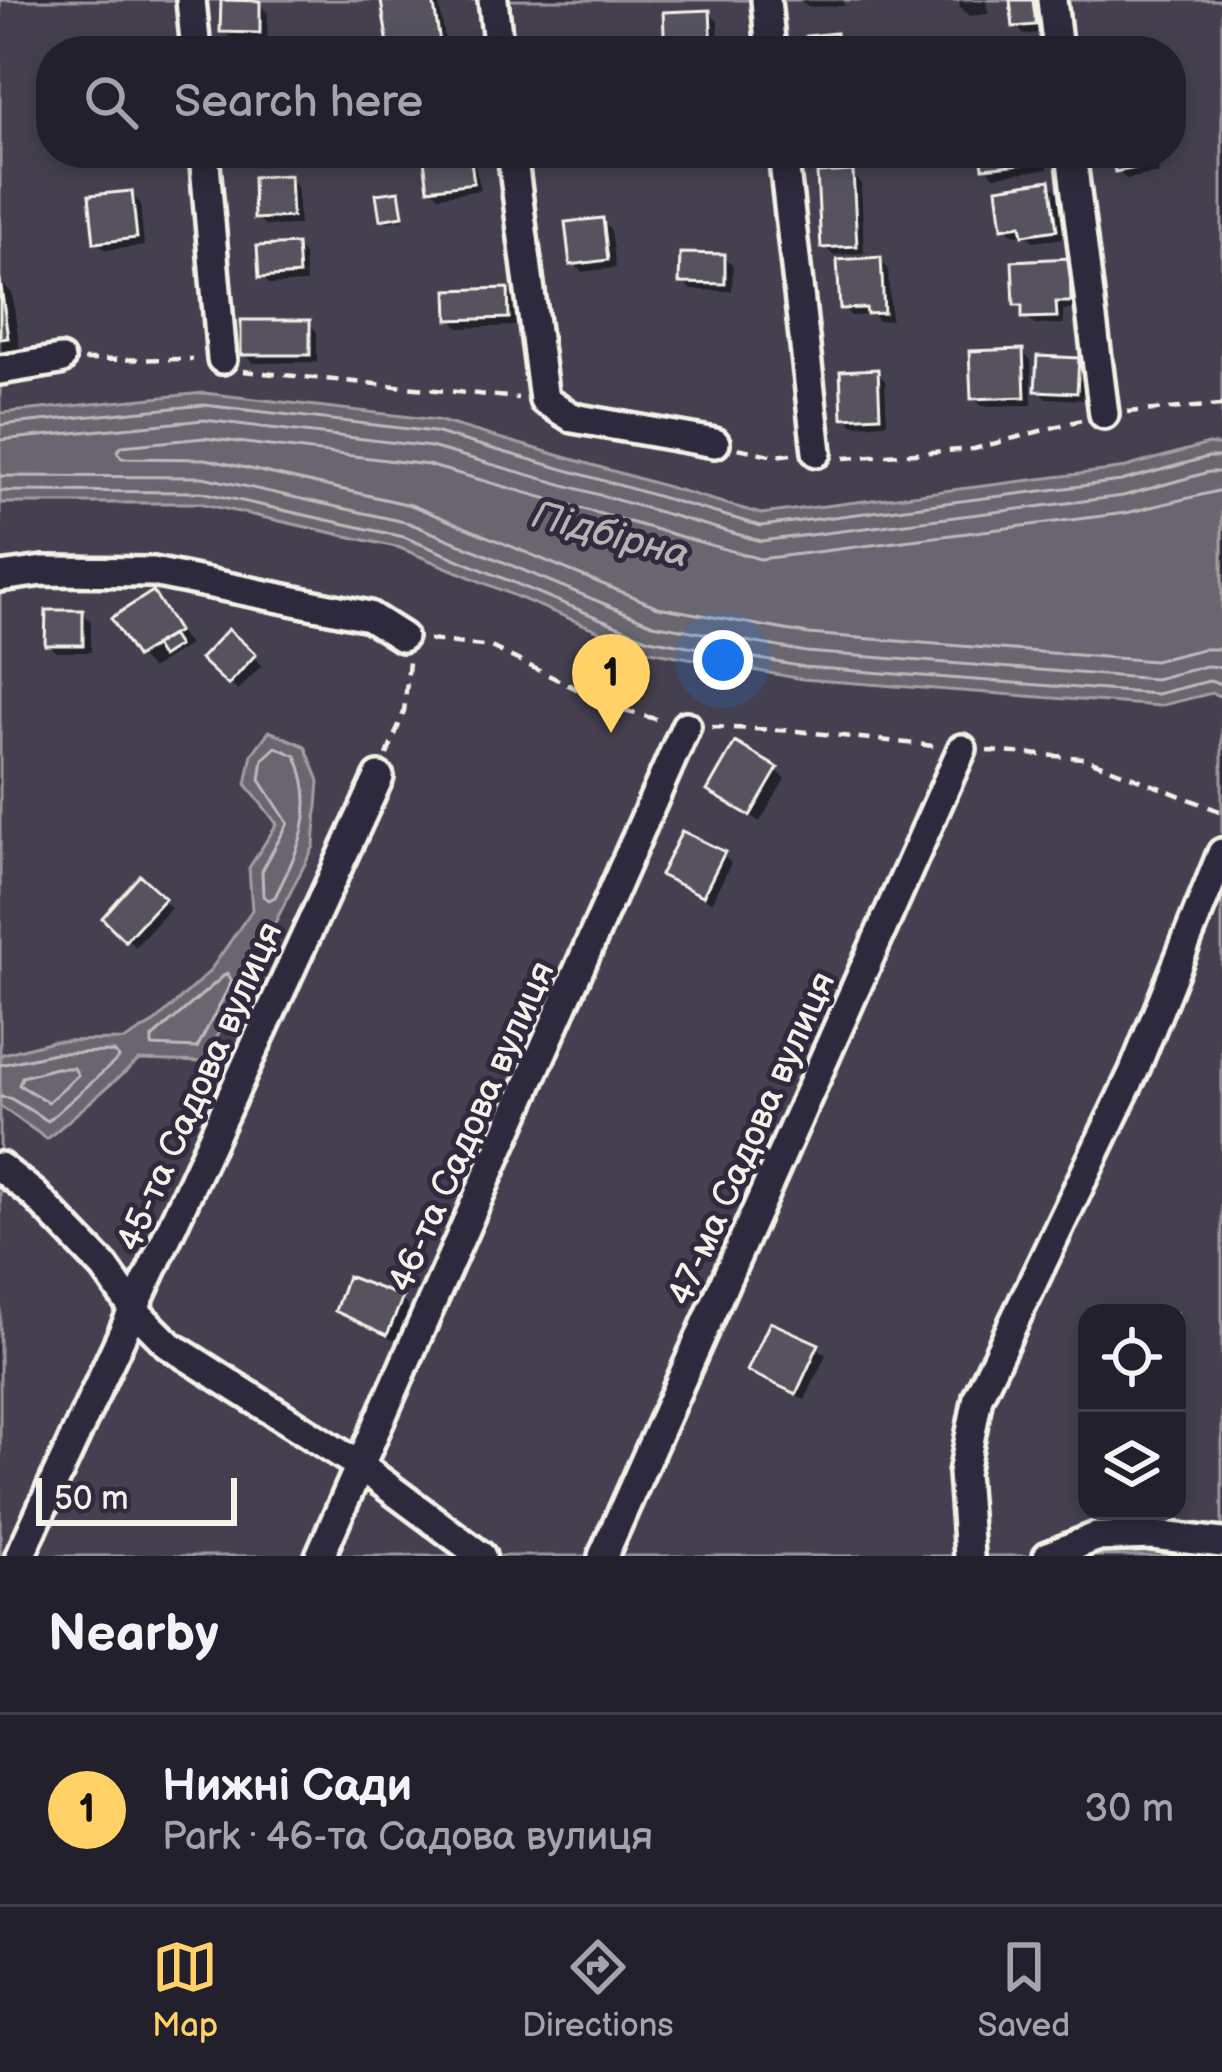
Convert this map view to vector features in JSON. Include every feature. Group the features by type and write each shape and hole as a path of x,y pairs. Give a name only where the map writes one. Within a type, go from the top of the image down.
{"street":[{"path":"191,0 195,36"},
{"path":"493,0 497,36"},
{"path":"766,0 770,36"},
{"path":"1052,0 1056,36"},
{"path":"205,168 222,359"},
{"path":"514,168 544,400 573,418 715,443"},
{"path":"785,168 818,452"},
{"path":"1073,168 1104,414"},
{"path":"0,370 60,360"},
{"path":"0,578 44,571 153,572 369,616 402,638"},
{"name":"46-та Садова вулиця","path":"320,1556 686,726"},
{"name":"47-ма Садова вулиця","path":"603,1556 962,749"},
{"name":"45-та Садова вулиця","path":"25,1544 379,777"},
{"path":"969,1556 963,1473 977,1396 1133,1072 1222,853"},
{"path":"0,1167 34,1194 105,1268 135,1311 169,1345 360,1466 481,1556"},
{"path":"1048,1556 1096,1537 1152,1535 1222,1544"},
{"path":"0,1550 25,1544"}],"path":[{"path":"60,360 222,359 250,374 544,400"},
{"path":"715,443 774,456 818,452 844,458 974,448 1104,414 1222,405"},
{"path":"379,777 404,712 411,667 402,638 490,647 620,710 686,726 796,731 1084,758 1222,812"}],"shaded area":[{"path":"0,0 1222,0 1222,1556 0,1556"}],"water":[{"name":"Підбірна","path":"204,393 437,420 761,514 1119,469 1208,444 1222,446 1222,697 1212,693 1159,706 802,679 645,650 400,548 199,503 0,503 0,413"},
{"path":"269,731 305,746 319,781 314,846 204,1062 139,1060 47,1139 0,1106 0,1055 52,1041 125,1040 155,1022 209,972 252,910 249,868 277,824 246,784 252,754"}],"building":[{"path":"221,0 260,1 260,33 220,32"},
{"path":"433,0 439,36 387,36 381,1"},
{"path":"1010,0 1033,0 1036,25 1013,27"},
{"path":"710,10 711,36 664,36 663,12"},
{"path":"425,168 472,168 474,183 428,189"},
{"path":"853,171 857,246 821,248 817,173"},
{"path":"290,175 292,217 254,219 253,177"},
{"path":"1050,180 1057,230 1023,235 1021,225 1002,228 997,188"},
{"path":"132,191 137,238 94,243 89,195"},
{"path":"399,191 403,216 380,220 376,194"},
{"path":"603,218 608,260 570,265 565,222"},
{"path":"297,244 299,275 259,278 257,246"},
{"path":"680,253 725,254 725,284 679,283"},
{"path":"881,257 884,313 840,309 837,260"},
{"path":"1070,258 1071,302 1056,302 1057,317 1022,318 1022,305 1014,305 1012,261"},
{"path":"0,279 8,338 0,339"},
{"path":"508,288 509,318 448,320 447,290"},
{"path":"241,320 310,320 310,355 241,355"},
{"path":"1023,349 1025,397 971,399 969,351"},
{"path":"1037,356 1079,358 1077,393 1035,391"},
{"path":"878,369 880,416 842,418 840,371"},
{"path":"153,591 178,631 136,657 111,618"},
{"path":"46,610 83,610 83,645 45,645"},
{"path":"228,629 256,654 228,685 200,659"},
{"path":"171,635 178,646 161,657 154,645"},
{"path":"735,742 778,768 750,816 707,791"},
{"path":"682,831 725,852 703,896 660,875"},
{"path":"140,875 165,898 125,941 102,918"},
{"path":"347,1276 403,1297 387,1335 335,1311"},
{"path":"770,1322 819,1344 796,1394 747,1371"}],"place":[{"name":"Нижні Сади","path":"611,733"}]}
